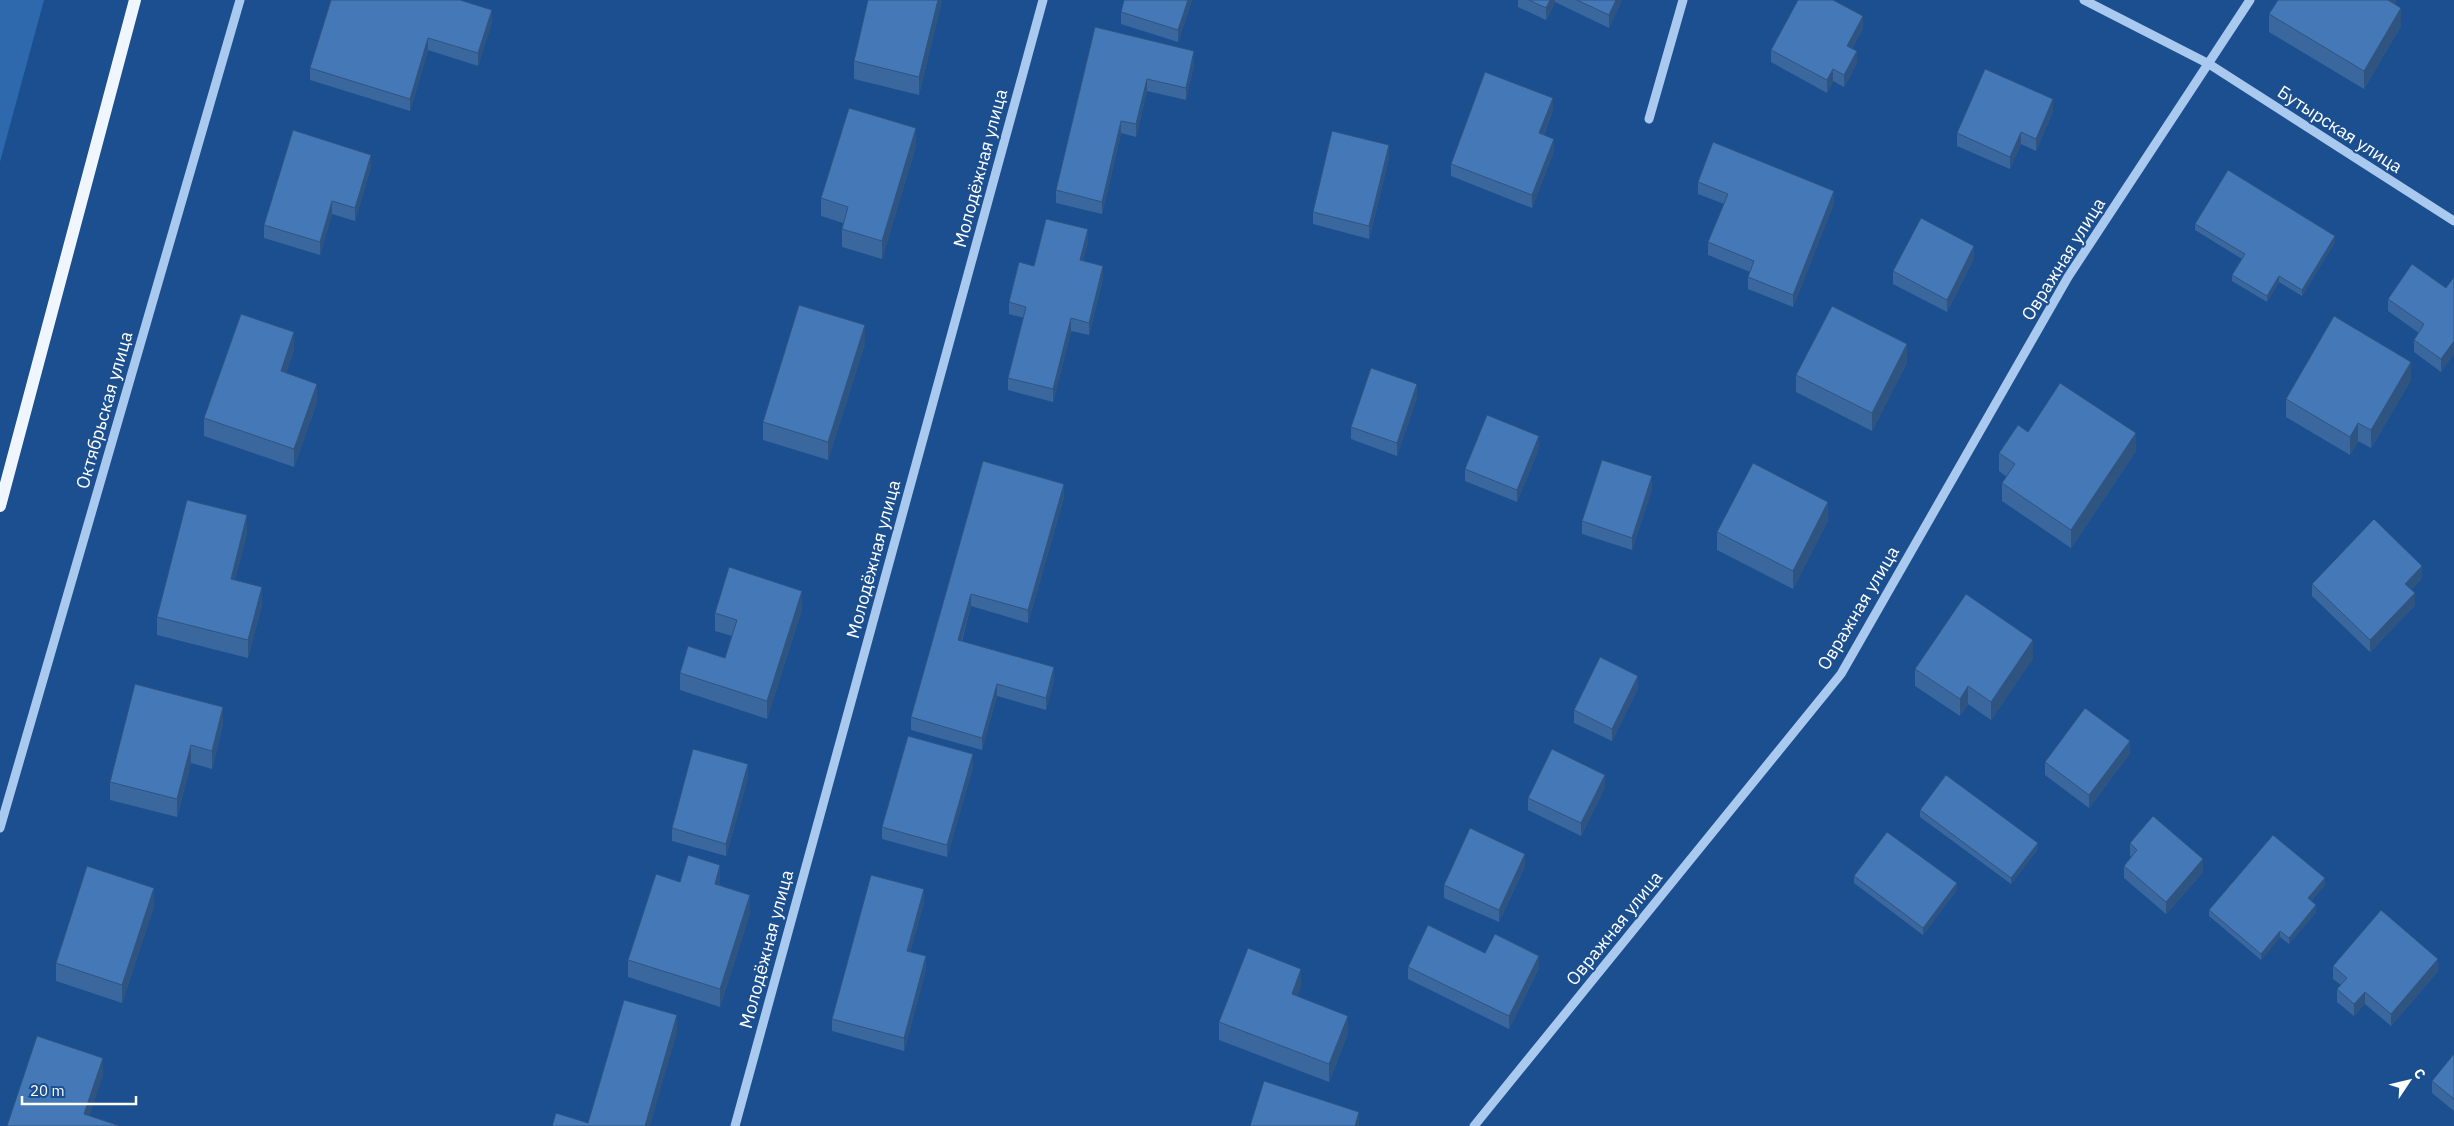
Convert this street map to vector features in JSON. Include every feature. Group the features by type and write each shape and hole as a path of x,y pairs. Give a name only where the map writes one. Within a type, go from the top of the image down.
{"main road":[{"path":"0,506 135,0"}],"street":[{"name":"Октябрьская улица","path":"0,828 240,0"},
{"name":"Молодёжная улица","path":"735,1126 1043,0"},
{"path":"1649,119 1682,0"},
{"name":"Бутырская улица","path":"2084,0 2209,64 2454,221"},
{"name":"Овражная улица","path":"1474,1126 1841,674 2068,277 2250,0"}],"shaded area":[{"path":"0,0 44,0 0,162"}],"building":[{"path":"331,0 460,0 492,10 478,53 428,38 410,99 310,68"},
{"path":"868,0 938,0 919,77 854,61"},
{"path":"1124,0 1188,0 1178,30 1121,12"},
{"path":"1529,0 1550,0 1546,8"},
{"path":"1577,0 1616,0 1609,15"},
{"path":"1798,0 1833,0 1863,16 1847,46 1857,51 1844,75 1833,69 1827,80 1771,50"},
{"path":"2278,0 2388,0 2401,8 2364,71 2269,14"},
{"path":"1095,27 1194,51 1186,88 1147,79 1136,124 1121,121 1102,202 1056,190"},
{"path":"1985,69 2053,99 2036,139 2021,132 2010,157 1957,133"},
{"path":"1485,72 1553,98 1539,133 1554,139 1532,195 1451,164"},
{"path":"849,108 916,128 882,241 842,229 848,207 821,198"},
{"path":"293,130 371,155 355,208 332,201 320,242 264,225"},
{"path":"1332,131 1389,145 1369,226 1313,212"},
{"path":"1713,142 1834,191 1793,295 1748,277 1754,261 1708,242 1728,194 1698,182"},
{"path":"2228,170 2335,236 2302,290 2279,276 2267,296 2232,275 2245,254 2195,224"},
{"path":"1921,218 1974,246 1947,300 1893,271"},
{"path":"1046,219 1088,229 1080,260 1103,266 1089,323 1071,318 1053,389 1008,378 1026,307 1009,302 1019,262 1034,266"},
{"path":"2412,264 2446,288 2454,277 2454,341 2441,359 2414,340 2424,324 2388,299"},
{"path":"799,305 865,325 828,442 763,422"},
{"path":"1832,306 1907,344 1872,413 1796,375"},
{"path":"241,314 294,332 281,371 317,384 294,449 204,418"},
{"path":"2334,316 2411,362 2371,430 2358,423 2350,437 2286,399"},
{"path":"1371,368 1417,384 1397,443 1351,427"},
{"path":"2060,383 2136,433 2071,530 2002,483 2015,464 1999,453 2018,425 2028,432"},
{"path":"1487,415 1539,436 1517,490 1465,469"},
{"path":"1602,460 1652,476 1632,538 1582,521"},
{"path":"983,461 1064,484 1028,610 971,594 958,640 1054,667 1046,698 997,684 982,738 911,717"},
{"path":"1753,463 1828,502 1793,571 1717,532"},
{"path":"187,500 247,515 231,579 262,587 248,640 157,617"},
{"path":"2374,519 2422,566 2405,584 2415,593 2370,640 2312,584"},
{"path":"729,567 802,591 767,701 680,673 688,646 725,658 737,620 715,613"},
{"path":"1966,594 2033,640 1991,702 1968,686 1960,699 1915,669"},
{"path":"1600,657 1638,676 1612,729 1574,710"},
{"path":"135,684 223,707 212,751 191,745 177,799 110,782"},
{"path":"2085,708 2130,741 2089,795 2045,762"},
{"path":"908,736 973,754 947,845 882,827"},
{"path":"693,749 748,764 726,844 672,828"},
{"path":"1552,749 1605,775 1581,823 1528,798"},
{"path":"1946,775 2038,843 2011,878 1920,810"},
{"path":"2153,816 2203,859 2166,902 2124,866 2137,850 2130,843"},
{"path":"1470,828 1525,854 1499,910 1444,885"},
{"path":"1887,832 1957,883 1923,928 1854,876"},
{"path":"2273,835 2325,878 2308,898 2316,905 2289,938 2280,931 2261,954 2209,910"},
{"path":"688,855 720,865 715,884 750,895 720,989 628,960 656,874 680,882"},
{"path":"87,866 154,888 122,985 56,963"},
{"path":"871,875 924,889 907,951 926,956 904,1038 832,1019"},
{"path":"2381,910 2438,959 2391,1014 2365,992 2354,1004 2337,989 2347,978 2333,966"},
{"path":"1428,925 1485,953 1495,934 1539,956 1509,1016 1408,967"},
{"path":"1248,948 1301,969 1292,994 1348,1016 1329,1064 1219,1022"},
{"path":"624,1000 677,1015 645,1126 552,1126 556,1113 588,1123"},
{"path":"37,1036 103,1058 84,1114 120,1126 7,1126"},
{"path":"2454,1054 2454,1099 2432,1081"},
{"path":"1264,1081 1359,1112 1355,1126 1250,1126"}]}
